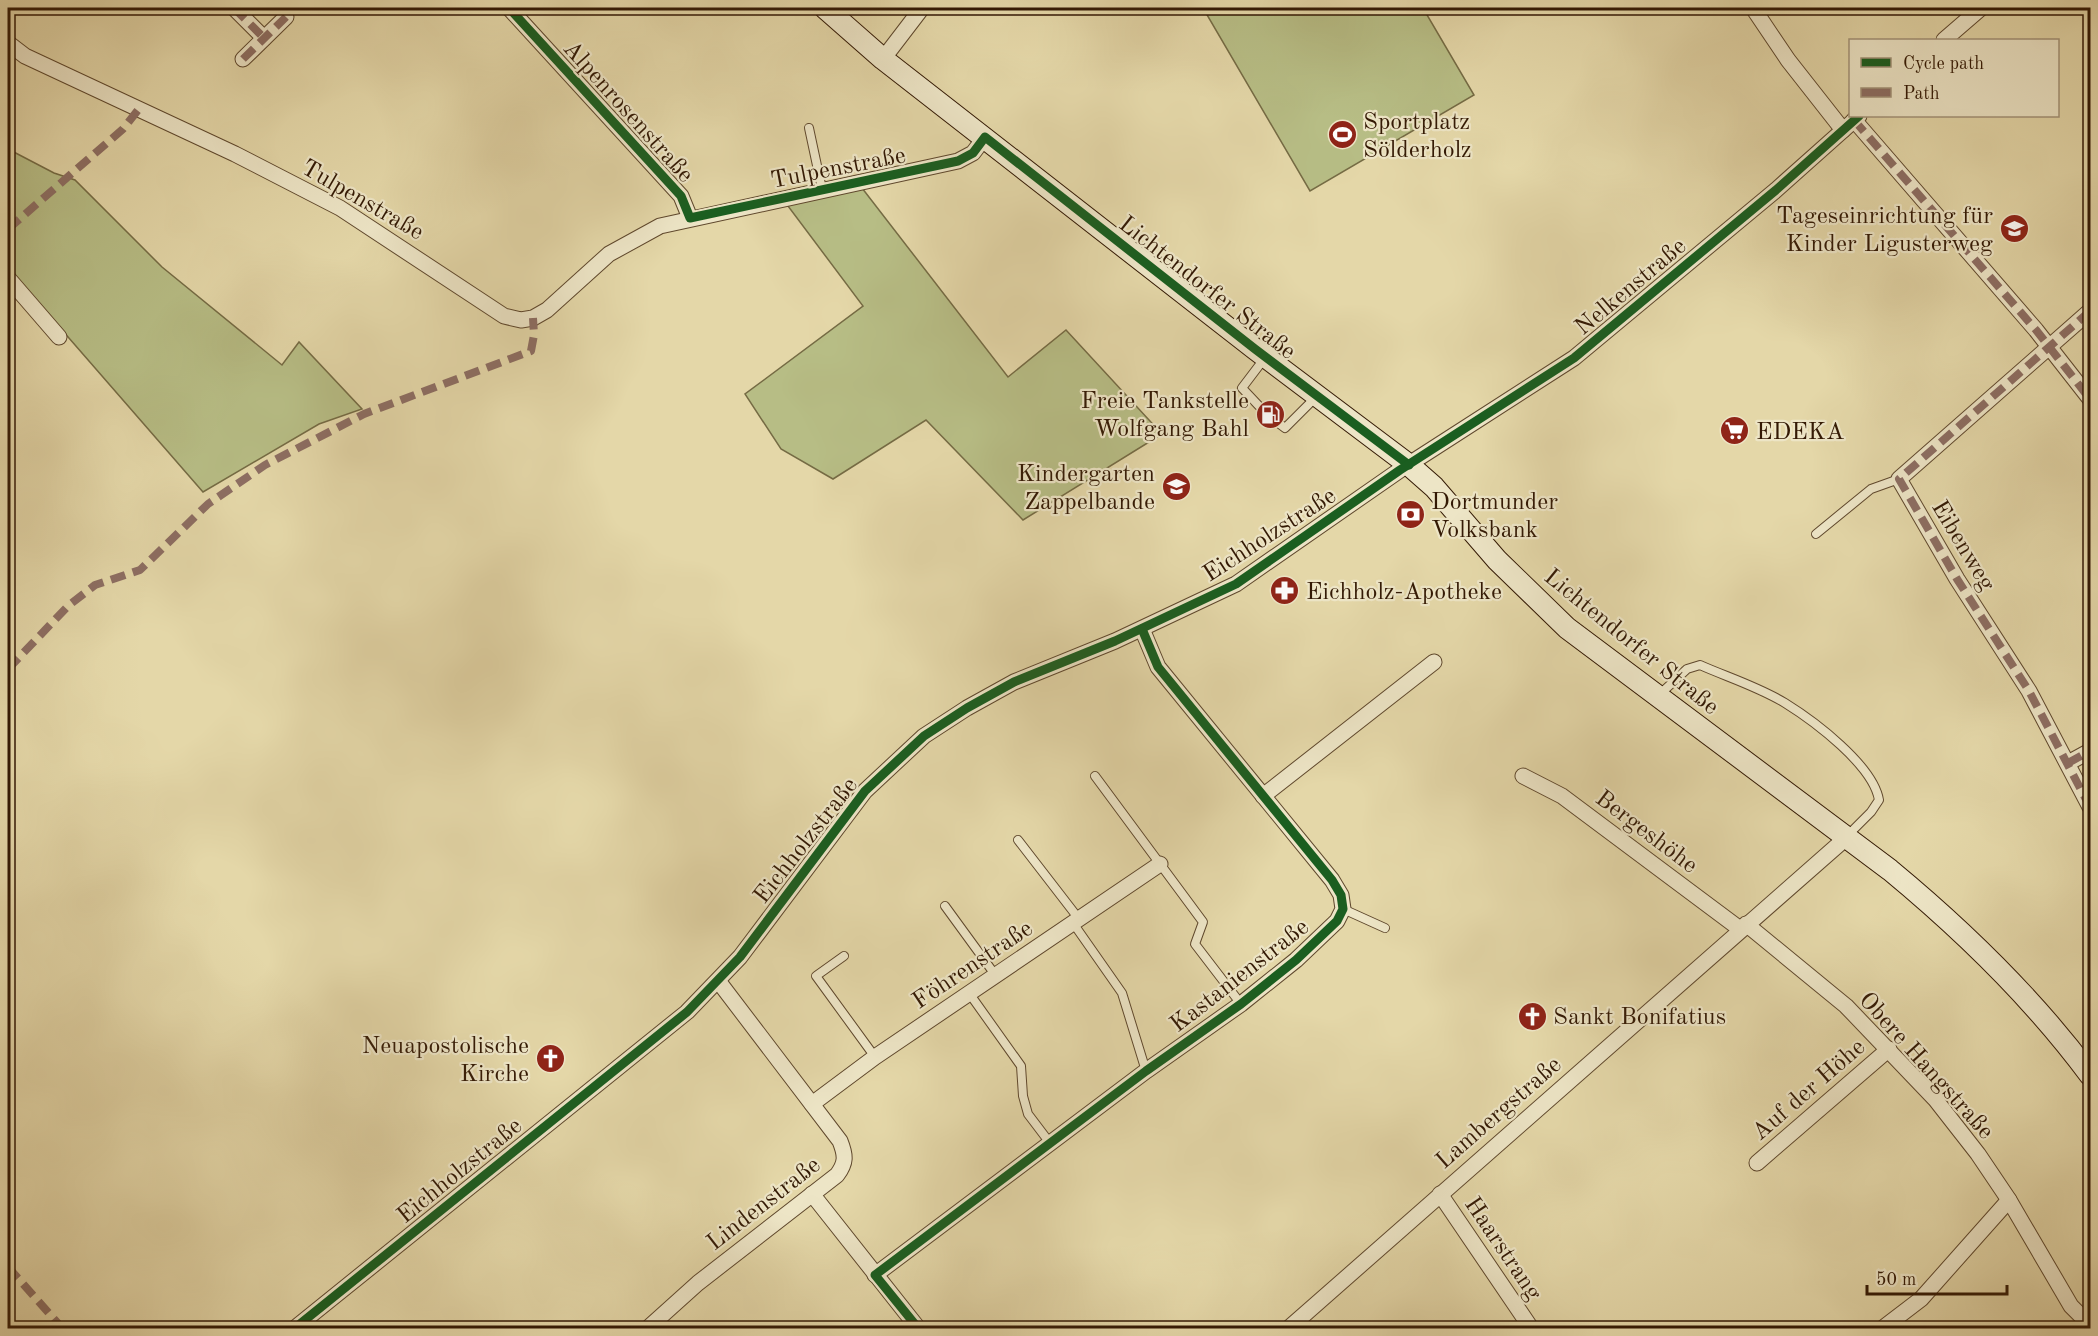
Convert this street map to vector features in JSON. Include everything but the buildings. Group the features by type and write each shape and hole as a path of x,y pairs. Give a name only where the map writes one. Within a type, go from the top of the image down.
{"main road":[{"name":"Lichtendorfer Straße","path":"825,8 883,59 1265,357 1409,465 1434,487 1497,560 1567,628 1926,899 2029,998 2091,1075"}],"street":[{"path":"234,8 264,38"},
{"name":"Alpenrosenstraße","path":"509,8 681,196 690,218"},
{"path":"883,59 922,8"},
{"path":"1753,8 1788,60 1852,122 2049,346 2091,399"},
{"path":"1945,39 1981,8"},
{"path":"243,59 286,17"},
{"name":"Tulpenstraße","path":"8,43 25,56 235,154 340,208 504,316 521,320 533,318 624,244 660,226 958,161 973,153 985,137"},
{"name":"Nelkenstraße","path":"1409,465 1556,372 1852,122"},
{"path":"8,278 59,337"},
{"path":"1899,479 2091,310"},
{"name":"Eichholzstraße","path":"295,1329 687,1012 719,982 866,791 924,736 967,708 1014,682 1143,629 1236,584 1409,465"},
{"name":"Eibenweg","path":"1899,479 1957,579 2029,692 2091,807"},
{"path":"1143,629 1158,667 1332,880 1341,895 1343,909"},
{"path":"1263,796 1434,662"},
{"path":"2068,763 2091,751"},
{"name":"Bergeshöhe","path":"1523,776 1562,796 1743,926"},
{"name":"Lambergstraße","path":"1289,1329 1846,837"},
{"name":"Föhrenstraße","path":"812,1104 875,1057 1160,864"},
{"name":"Kastanienstraße","path":"875,1275 1146,1071 1240,1004 1296,960 1337,921 1343,909"},
{"name":"Obere Hangstraße","path":"1743,926 1846,1006 1889,1049 1978,1154 2009,1200 2071,1306 2085,1320"},
{"name":"Lindenstraße","path":"648,1329 698,1283 837,1175 844,1165 845,1155 840,1141 719,982"},
{"name":"Auf der Höhe","path":"1757,1163 1889,1049"},
{"path":"812,1194 918,1329"},
{"name":"Haarstrang","path":"1440,1194 1531,1329"},
{"path":"1883,1329 1921,1299 2009,1200"}],"lane":[{"path":"809,128 822,189"},
{"path":"1259,406 1242,388 1265,357"},
{"path":"1273,419 1285,428 1318,396"},
{"path":"1816,534 1871,489 1899,479"},
{"path":"1657,698 1681,673 1700,665 1784,702 1840,745 1868,774 1877,788 1879,800 1871,812 1846,837"},
{"path":"1095,776 1203,922 1195,944 1240,1004"},
{"path":"1018,840 1076,921 1122,993 1146,1071"},
{"path":"945,906 996,976"},
{"path":"1343,909 1385,928"},
{"path":"844,956 816,976 875,1057"},
{"path":"969,993 1021,1066 1023,1096 1028,1114 1050,1143"}],"green space":[{"name":"Sportplatz Sölderholz","path":"1203,8 1423,8 1474,95 1310,191"},
{"path":"8,149 54,173 75,180 162,267 282,365 299,342 362,409 319,424 203,492 8,268"},
{"path":"862,188 1008,377 1066,330 1162,434 1023,520 926,420 833,479 781,449 745,394 863,306 785,202"}],"marked path":[{"path":"234,8 264,38"},
{"path":"243,59 286,17"},
{"path":"8,229 123,129 138,110"},
{"path":"1854,120 2036,330 2090,399"},
{"path":"2090,311 1899,479 1957,579 2029,691 2090,807"},
{"path":"8,669 68,606 95,585 140,570 208,504 265,465 364,414 531,351 534,335 533,318"},
{"path":"2068,763 2090,751"},
{"path":"8,1267 62,1328"}],"cycle path":[{"path":"509,8 681,196 690,218 958,161 973,153 985,137 1255,349 1409,465"},
{"path":"295,1328 687,1012 740,957 865,791 924,736 967,708 1014,682 1115,641 1236,584 1400,470 1574,358 1776,190 1858,117"},
{"path":"918,1328 875,1275 1146,1071 1241,1004 1296,960 1337,921 1343,909 1341,895 1332,880 1158,667 1142,629"}],"place":[{"name":"Sportplatz Sölderholz","path":"1342,135"},
{"name":"Tageseinrichtung für Kinder Ligusterweg","path":"2014,229"},
{"name":"Freie Tankstelle Wolfgang Bahl","path":"1270,414"},
{"name":"EDEKA","path":"1735,431"},
{"name":"Kindergarten Zappelbande","path":"1176,487"},
{"name":"Dortmunder Volksbank","path":"1410,515"},
{"name":"Eichholz-Apotheke","path":"1285,591"},
{"name":"Sankt Bonifatius","path":"1532,1016"},
{"name":"Neuapostolische Kirche","path":"550,1059"}]}
